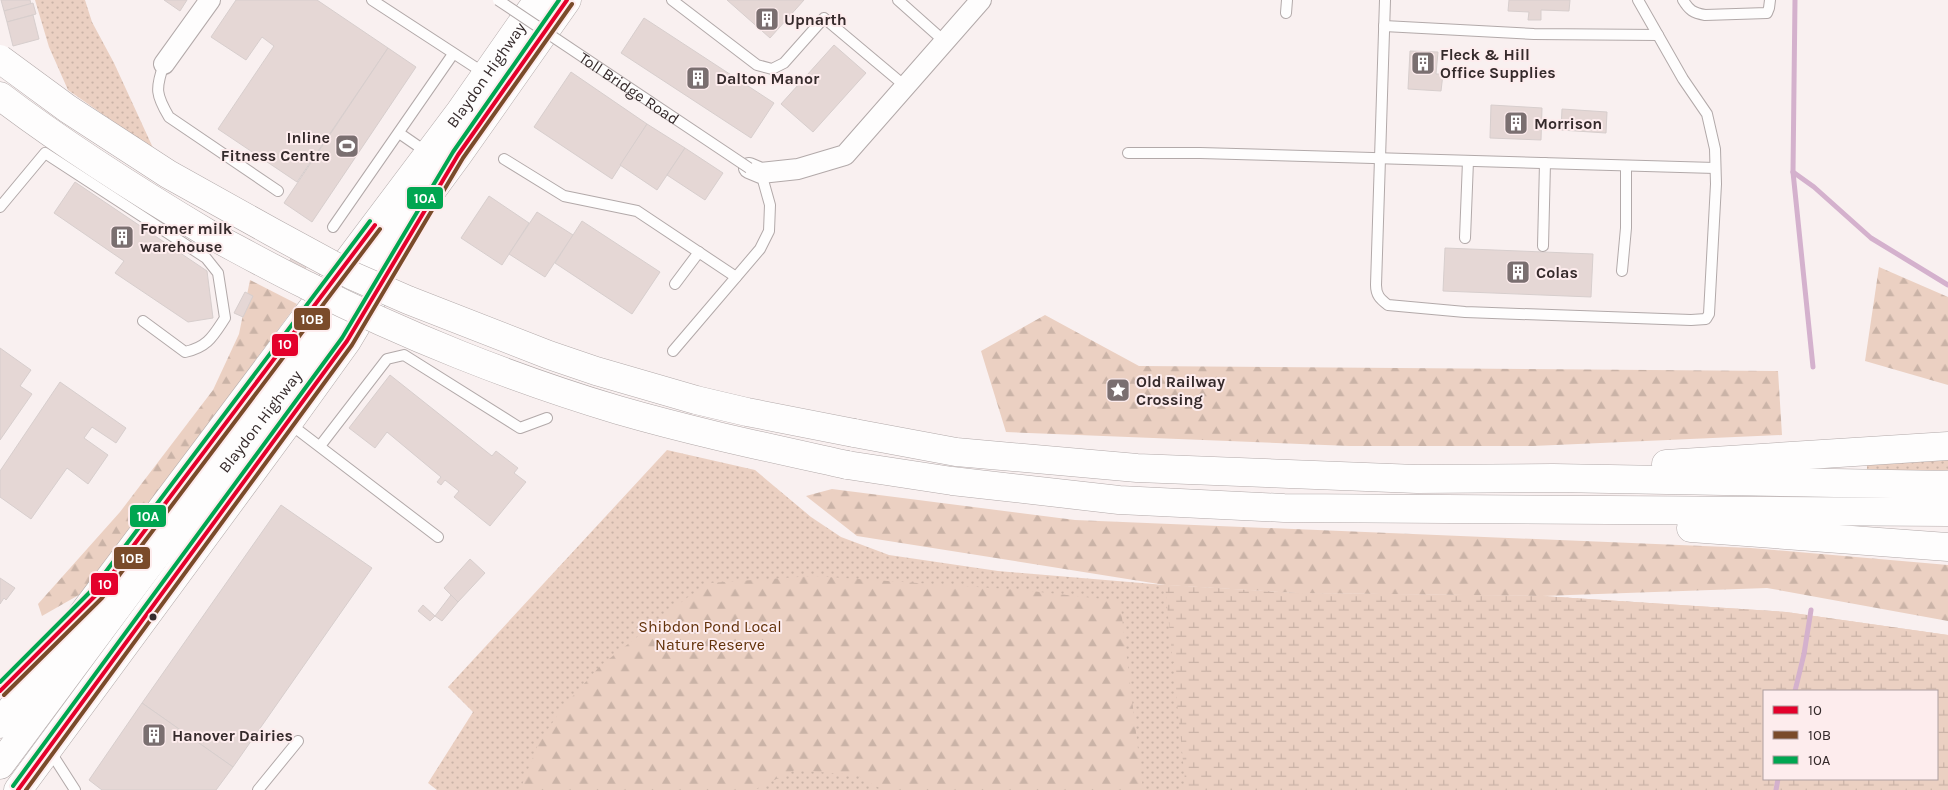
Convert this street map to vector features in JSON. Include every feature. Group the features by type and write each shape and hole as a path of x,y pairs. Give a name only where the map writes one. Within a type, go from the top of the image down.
{"main road":[{"name":"Blaydon Highway","path":"0,724 428,154 538,0"},
{"name":"Blaydon Highway","path":"0,765 146,569 316,348 458,155 567,0"},
{"path":"0,59 68,109 168,174 353,276 470,324 596,372 739,410 956,452 1110,466 1417,479 1553,478 1948,485"},
{"path":"0,96 140,193 209,234 307,286 408,333 511,374 617,410 724,439 847,465 952,481 1119,500 1284,508 1948,512"},
{"path":"18,790 347,341 458,155"},
{"path":"1553,478 1634,466 1868,453 1948,446"},
{"path":"1622,511 1678,527 1948,547"},
{"path":"0,691 97,594"}],"street":[{"path":"164,64 210,0"},
{"path":"755,171 798,169 845,155 981,0"}],"lane":[{"path":"372,0 486,74"},
{"name":"Toll Bridge Road","path":"498,0 755,171"},
{"path":"672,0 757,65 772,69 784,63 824,18 905,86"},
{"path":"898,0 944,41"},
{"path":"1286,13 1287,0"},
{"path":"1385,0 1376,294 1388,305 1465,312 1706,319 1709,314 1715,149 1707,114 1683,80 1638,0"},
{"path":"1683,0 1688,9 1695,14 1705,15 1767,12 1770,0"},
{"path":"1384,26 1534,34 1658,35"},
{"path":"333,227 453,54"},
{"path":"164,64 158,80 158,98 169,117 278,191"},
{"path":"399,133 428,154"},
{"path":"0,207 45,153 206,258 218,273 225,318 206,343 198,350 185,352 143,321"},
{"path":"1128,153 1200,153 1715,168"},
{"path":"504,159 564,196 637,211 736,277"},
{"path":"1465,238 1468,161"},
{"path":"1543,246 1545,163"},
{"path":"1622,272 1626,228 1626,166"},
{"path":"673,351 760,249 770,231 770,205 755,171"},
{"path":"675,284 699,252"},
{"path":"320,446 387,359 404,355 520,428 547,418"},
{"path":"288,423 438,537"},
{"path":"258,790 298,741"},
{"path":"48,748 76,790"}],"green space":[{"path":"35,0 85,0 92,22 114,63 154,150 68,90 49,47"},
{"path":"1879,267 1948,297 1948,385 1865,361"},
{"path":"250,280 297,304 84,592 42,616 38,604 120,512 213,390 239,334"},
{"path":"1045,315 1139,366 1778,371 1782,435 1533,446 1349,446 1006,432 981,351"},
{"name":"Shibdon Pond Local Nature Reserve","path":"667,450 755,470 811,517 841,537 889,555 998,571 1165,585 1296,593 1542,596 1786,612 1948,635 1948,790 437,790 428,783 473,712 448,687"},
{"path":"1948,458 1948,470 1867,473 1867,465"},
{"path":"832,489 1075,520 1751,548 1948,565 1948,621 1767,588 1542,596 1296,593 1165,585 857,536 806,496"},
{"path":"813,576 1022,590 1120,601 1143,790 883,790 856,775 795,770 754,790 520,790 539,742 564,706 600,666 688,597 710,583"},
{"path":"1165,585 1296,593 1542,596 1786,612 1948,635 1948,790 1186,790"}],"building":[{"path":"1,0 30,0 31,4 4,11"},
{"path":"164,0 187,0 180,11"},
{"path":"236,0 317,0 388,48 297,182 218,129 274,46 262,37 246,60 211,37"},
{"name":"Upnarth","path":"727,0 804,0 770,38"},
{"path":"1509,0 1570,0 1569,11 1541,10 1541,20 1528,20 1529,12 1508,11"},
{"path":"33,3 36,14 7,22 4,11"},
{"path":"33,15 39,39 13,46 7,22"},
{"name":"Dalton Manor","path":"644,18 774,103 751,138 621,53"},
{"path":"834,45 866,73 813,132 781,104"},
{"path":"388,48 416,67 312,222 284,203"},
{"name":"Fleck & Hill Office Supplies","path":"1410,51 1438,52 1436,74 1443,74 1441,91 1408,89"},
{"path":"571,72 647,124 612,179 534,127"},
{"name":"Morrison","path":"1491,105 1542,108 1541,140 1490,138"},
{"path":"1562,109 1607,112 1606,133 1561,130"},
{"path":"647,124 685,148 657,190 620,165"},
{"path":"685,148 723,173 705,200 667,175"},
{"name":"Former milk warehouse","path":"75,182 207,271 213,318 188,322 115,273 124,261 54,213"},
{"path":"489,196 529,223 502,265 461,238"},
{"path":"537,212 573,235 545,277 509,254"},
{"path":"582,221 660,272 632,314 555,263"},
{"name":"Colas","path":"1445,248 1593,254 1591,297 1443,291"},
{"path":"295,253 309,263 300,276 286,266"},
{"path":"245,292 253,296 243,317 234,313"},
{"path":"0,348 31,370 20,386 32,394 0,440"},
{"path":"390,375 492,456 496,451 518,468 514,473 526,482 490,526 454,497 459,491 445,480 441,485 437,482 441,477 387,432 375,448 349,428"},
{"path":"60,382 126,428 116,443 92,427 84,438 108,455 88,484 67,468 31,519 0,497 0,471"},
{"path":"281,505 372,568 233,767 142,703"},
{"path":"470,559 485,573 458,602 444,588"},
{"path":"0,578 15,588 6,600 4,598 0,604"},
{"path":"451,595 458,602 442,621 435,616"},
{"path":"423,605 435,616 430,621 418,611"},
{"name":"Hanover Dairies","path":"142,703 233,767 216,790 102,790 89,780"}],"waterway":[{"path":"1795,0 1793,172 1813,367"},
{"path":"1793,172 1814,187 1871,238 1948,285"},
{"path":"1795,690 1804,654 1811,610"},
{"path":"1776,790 1778,780"}],"transit line":[{"name":"10A","path":"13,786 342,338 453,152 559,0"},
{"name":"10","path":"18,790 347,341 458,155 567,0"},
{"name":"10B","path":"26,790 352,345 463,158 572,4"},
{"name":"10A","path":"0,682 92,590 370,221"},
{"name":"10","path":"0,691 97,594 375,225"},
{"name":"10B","path":"4,695 102,598 380,229"}],"place":[{"name":"Upnarth","path":"767,19"},
{"name":"Fleck & Hill Office Supplies","path":"1423,63"},
{"name":"Dalton Manor","path":"698,78"},
{"name":"Morrison","path":"1516,123"},
{"name":"Inline Fitness Centre","path":"347,146"},
{"name":"Former milk warehouse","path":"122,237"},
{"name":"Colas","path":"1518,272"},
{"name":"Old Railway Crossing","path":"1118,390"},
{"name":"Hanover Dairies","path":"154,735"}]}
